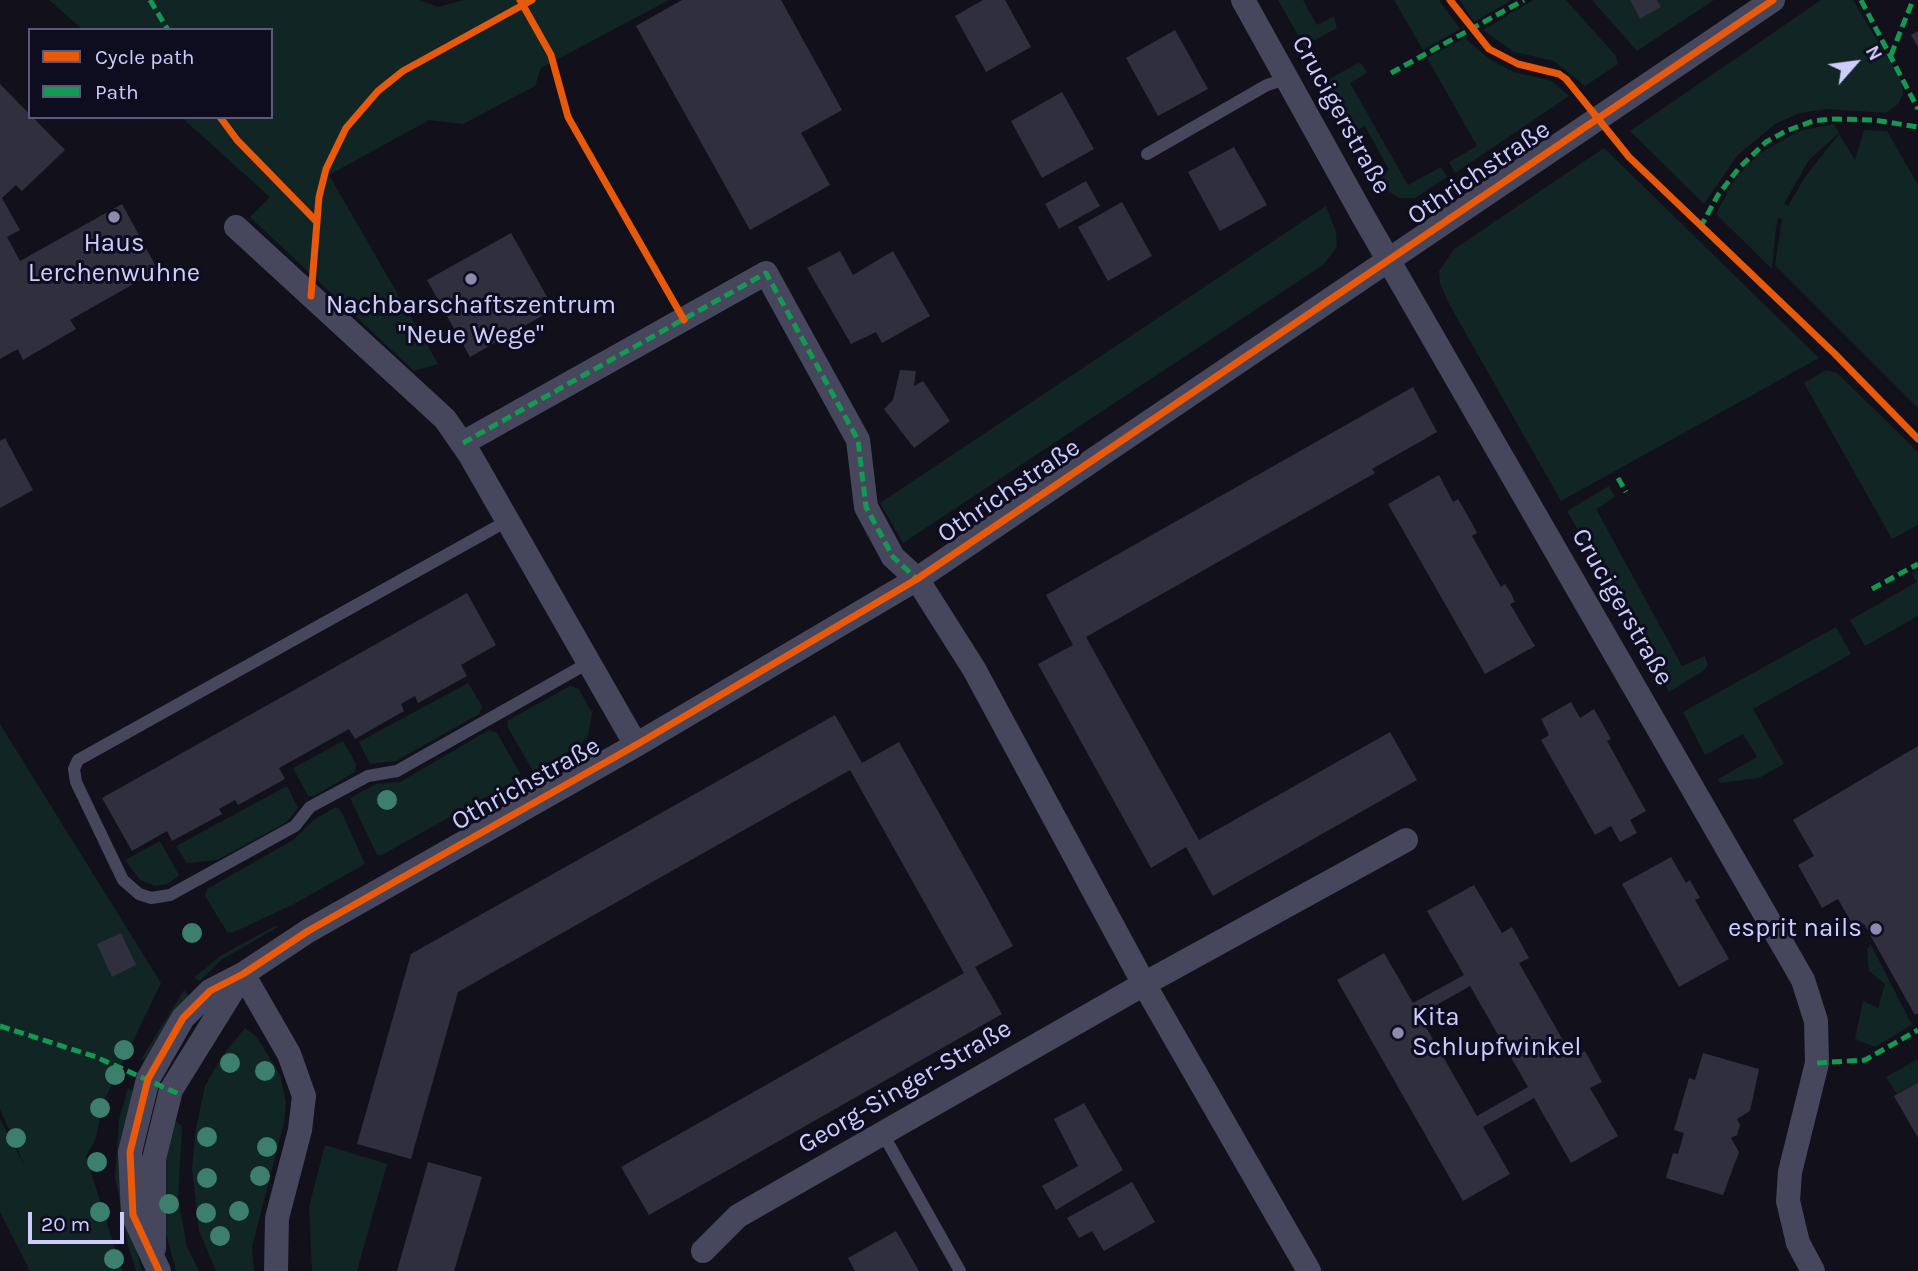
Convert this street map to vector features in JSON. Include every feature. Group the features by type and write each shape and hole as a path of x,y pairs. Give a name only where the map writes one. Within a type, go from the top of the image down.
{"street":[{"name":"Crucigerstraße","path":"1243,0 1388,259 1803,980 1816,1021 1817,1063 1790,1172 1788,1201 1798,1243 1814,1271"},
{"name":"Othrichstraße","path":"157,1265 133,1215 130,1152 148,1079 190,1010 210,991 243,974 308,931 636,746 917,579 1773,0"},
{"name":"Othrichstraße","path":"236,227 428,401 463,443 636,746"},
{"path":"463,443 766,273 858,440 866,507 893,557 917,579 974,669 1144,984 1309,1271"},
{"name":"Georg-Singer-Straße","path":"703,1251 738,1216 1144,984 1406,840"},
{"path":"243,974 289,1054 304,1096 300,1130 277,1217 276,1271"}],"lane":[{"path":"1147,154 1267,85 1286,79"},
{"path":"506,521 78,760 74,769 76,782 123,880 139,894 151,898 165,897 295,826 310,807 368,776 397,771 588,663"},
{"path":"883,1134 960,1271"}],"green space":[{"path":"49,0 419,0 438,7 465,0 669,0 541,68 535,86 463,124 429,120 329,175 438,364 414,371 250,217 270,197 183,119 273,119 273,28 81,28"},
{"path":"1278,0 1303,0 1317,25 1334,16 1337,28 1304,46"},
{"path":"1394,0 1439,0 1460,29 1423,50"},
{"path":"1460,0 1512,0 1474,22"},
{"path":"1533,0 1566,0 1616,56 1618,64 1585,86 1554,61 1514,52 1483,30"},
{"path":"1592,0 1630,0 1640,19 1661,7 1657,0 1714,0 1637,51"},
{"path":"1821,0 1853,0 1901,80 1903,94 1898,104 1886,113 1827,109 1800,113 1775,124 1737,156 1704,204 1630,131"},
{"path":"1465,38 1489,59 1514,72 1552,81 1569,96 1455,173 1449,162 1477,146 1427,58"},
{"path":"1358,63 1362,64 1367,73 1350,83 1408,185 1441,167 1447,177 1415,198 1400,198 1389,192 1379,176 1389,170 1365,126 1352,132 1324,82"},
{"path":"1834,124 1839,133 1809,160 1784,204 1788,206 1805,177 1839,134 1855,160 1864,130 1887,131 1918,185 1918,408 1775,265 1782,219 1778,218 1772,269 1716,214 1730,187 1746,166 1765,150 1799,131"},
{"path":"1604,148 1819,358 1561,501 1448,302 1440,283 1439,271 1454,249"},
{"path":"1326,206 1336,232 1337,247 1323,265 903,543 880,503"},
{"path":"1826,370 1837,373 1918,452 1918,525 1892,539 1804,383"},
{"path":"1609,486 1615,497 1596,509 1682,666 1705,656 1708,665 1669,692 1567,511"},
{"path":"1918,570 1918,616 1865,646 1850,620 1917,582 1912,574"},
{"path":"1836,627 1851,654 1753,709 1784,764 1759,778 1720,783 1718,779 1757,757 1743,734 1705,755 1683,712"},
{"path":"468,683 482,706 479,714 396,761 370,764 359,742"},
{"path":"570,686 579,689 592,713 588,736 580,745 533,771 508,728 507,721"},
{"path":"0,724 161,983 104,1101 95,1141 86,1156 122,1271 30,1271 0,1212 0,1119 25,1167 0,1109"},
{"path":"489,730 497,733 520,773 518,779 382,855 377,855 350,798 376,784 400,782"},
{"path":"343,741 356,764 355,772 314,796 308,796 293,768"},
{"path":"287,786 298,808 287,822 217,860 187,863 176,846"},
{"path":"336,807 340,809 365,864 294,904 232,933 227,932 205,896 207,889 293,840 315,819"},
{"path":"160,841 179,875 168,884 155,886 140,880 125,860"},
{"path":"275,926 278,927 221,960 200,981 194,978 220,956"},
{"path":"1871,945 1912,1025 1875,1047 1855,1039 1863,1001 1878,1008 1885,984 1869,971 1867,949"},
{"path":"184,990 189,996 147,1061 141,1059"},
{"path":"245,1028 257,1037 280,1075 286,1102 284,1123 252,1247 254,1271 216,1271 199,1231 192,1168 196,1128 205,1086 222,1056"},
{"path":"1918,1059 1918,1083 1897,1094 1886,1077"},
{"path":"128,1088 135,1093 130,1229 142,1271 136,1271 128,1245 115,1177 119,1120"},
{"path":"172,1118 182,1126 178,1199 187,1247 199,1271 176,1271 160,1211 161,1155"},
{"path":"325,1145 387,1164 357,1271 312,1271 309,1207"}],"building":[{"path":"682,0 781,0 842,110 801,133 830,185 750,230 636,26"},
{"path":"983,0 1005,0 1031,47 986,72 955,16"},
{"path":"1630,0 1657,0 1661,7 1640,19"},
{"path":"1175,30 1208,89 1158,116 1126,58"},
{"path":"1918,31 1918,47 1911,35"},
{"name":"Haus Lerchenwuhne","path":"0,84 28,112 28,119 34,119 65,150 22,191 16,185 2,198 20,230 7,237 20,261 122,204 158,270 70,320 76,329 23,360 18,349 0,359"},
{"path":"1062,92 1094,149 1042,178 1011,121"},
{"path":"1234,147 1267,205 1220,231 1188,172"},
{"path":"1086,181 1100,206 1059,229 1045,204"},
{"path":"1122,202 1152,256 1108,281 1078,227"},
{"path":"511,233 554,309 470,357 427,280"},
{"path":"840,251 853,275 893,251 930,316 882,343 876,332 851,344 807,268"},
{"path":"900,370 916,371 914,386 923,381 950,421 914,448 884,409 893,400"},
{"path":"1413,387 1437,432 1372,469 1375,473 1086,637 1199,840 1390,732 1417,780 1213,896 1186,847 1151,868 1038,664 1073,645 1046,595"},
{"path":"5,438 33,490 0,508 0,441"},
{"path":"1439,475 1453,502 1458,499 1473,525 1477,533 1472,536 1501,587 1505,584 1511,593 1515,602 1510,604 1535,646 1485,674 1388,504"},
{"path":"467,593 496,645 461,665 467,676 418,703 415,696 401,704 404,711 355,739 349,729 279,768 285,779 238,805 235,800 219,809 222,814 172,841 167,831 132,851 102,798"},
{"path":"1571,702 1580,718 1594,709 1611,739 1607,741 1646,811 1630,820 1637,833 1620,842 1611,826 1595,835 1541,740 1549,735 1541,719"},
{"path":"835,715 862,763 899,742 984,893 1013,946 975,967 1002,1014 649,1215 621,1167 964,973 850,770 458,992 411,1159 357,1144 411,954"},
{"path":"1918,746 1918,1013 1915,1015 1864,924 1855,929 1838,899 1822,908 1798,865 1814,856 1793,820"},
{"path":"1671,857 1686,883 1690,880 1700,898 1695,900 1729,959 1679,987 1622,884"},
{"name":"Kita Schlupfwinkel","path":"1474,885 1502,933 1512,927 1529,958 1519,963 1573,1058 1585,1051 1602,1082 1590,1088 1618,1136 1571,1163 1534,1098 1483,1127 1510,1174 1463,1201 1337,980 1384,953 1413,1003 1464,975 1427,911","holes":["1470,986 1528,1087 1477,1116 1419,1015"]},
{"path":"121,933 136,965 112,977 97,944"},
{"path":"1703,1053 1759,1069 1750,1111 1737,1119 1740,1125 1737,1135 1731,1138 1739,1152 1723,1195 1666,1178 1673,1153 1678,1154 1684,1133 1674,1130 1689,1078 1695,1080"},
{"path":"1918,1083 1918,1138 1894,1096"},
{"path":"1084,1103 1123,1170 1056,1210 1042,1186 1078,1166 1054,1119"},
{"path":"428,1162 482,1177 454,1271 397,1271"},
{"path":"1132,1182 1155,1222 1104,1251 1092,1231 1079,1238 1067,1218"},
{"path":"896,1231 919,1271 855,1271 848,1258"}],"marked path":[{"path":"150,0 167,28"},
{"path":"1391,73 1524,0"},
{"path":"1861,0 1918,109"},
{"path":"1891,55 1913,0"},
{"path":"1700,228 1718,195 1739,168 1766,142 1786,131 1813,121 1832,119 1874,120 1918,127"},
{"path":"463,443 766,273 858,440 866,507 893,557 917,579"},
{"path":"1618,478 1626,492"},
{"path":"1872,589 1918,564"},
{"path":"0,1026 96,1057 179,1094"},
{"path":"1817,1063 1865,1060 1918,1030"}],"cycle path":[{"path":"520,0 551,55 568,117 684,320"},
{"path":"311,296 319,197 326,169 346,128 378,91 403,71 532,0"},
{"path":"1450,0 1489,49 1518,64 1559,74 1566,79 1629,157 1835,354 1918,439"},
{"path":"159,1271 133,1215 130,1152 148,1079 183,1018 210,991 243,974 308,931 636,745 917,579 1773,0"},
{"path":"221,119 237,140 315,220"}],"place":[{"name":"Haus Lerchenwuhne","path":"114,217"},
{"name":"Nachbarschaftszentrum \"Neue Wege\"","path":"471,279"},
{"name":"esprit nails","path":"1876,929"},
{"name":"Kita Schlupfwinkel","path":"1398,1033"}]}
